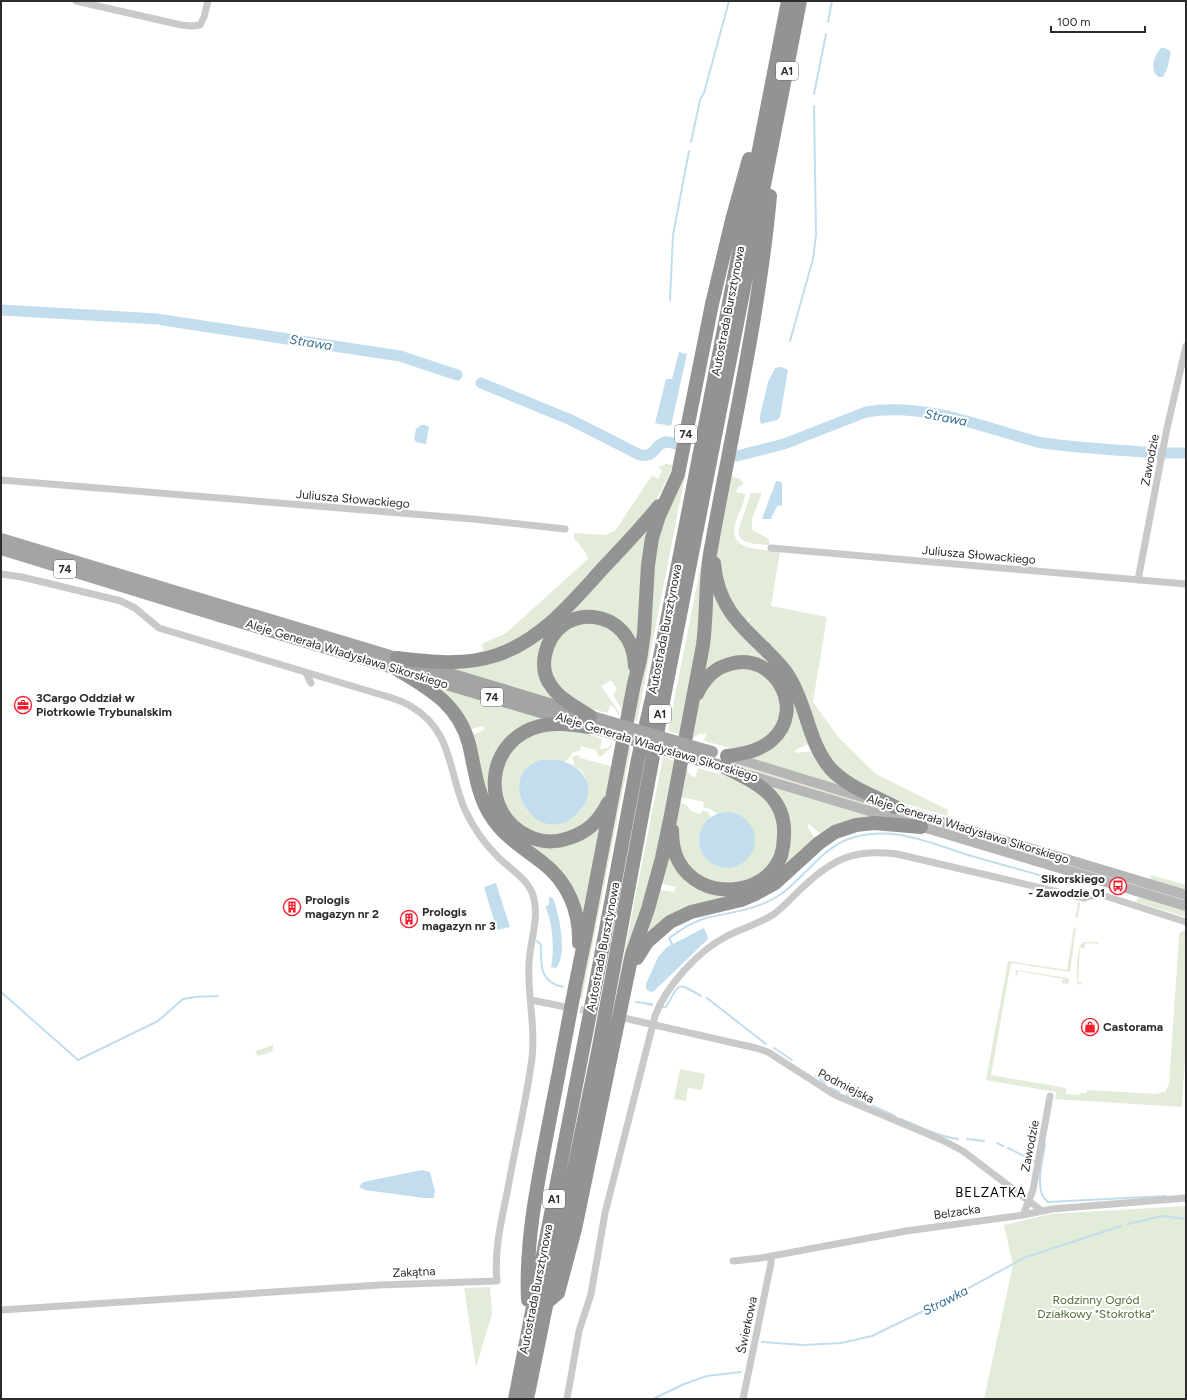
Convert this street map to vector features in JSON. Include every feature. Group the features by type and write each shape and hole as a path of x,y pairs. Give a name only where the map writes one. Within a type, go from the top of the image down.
{"highway":[{"name":"Autostrada Bursztynowa","path":"515,1399 598,977 638,759 652,698 788,1"},
{"name":"Autostrada Bursztynowa","path":"526,1399 598,1052 667,681 800,1"},
{"name":"74","path":"671,489 678,474 712,304 732,220 775,71"},
{"path":"545,1304 558,1293 574,1229 602,1102 632,954 655,887 671,815 705,628 708,569 759,290 767,228 776,124"},
{"path":"529,1322 527,1282 529,1251 539,1175 578,971 586,939 634,684 640,660 644,634 650,548 656,526 671,489"},
{"path":"396,663 479,659 497,655 518,646 536,635 552,622 587,586 646,522 671,489"},
{"path":"715,528 715,566 722,598 737,622 775,659 789,676 798,693 808,723 823,759 831,769 847,783 895,808"},
{"path":"590,722 562,698 549,684 545,672 544,657 546,650 552,636 561,626 574,619 593,617 603,618 617,625 625,634 632,648 635,662 634,684"},
{"path":"691,709 705,680 718,668 738,662 753,663 765,668 774,676 783,690 786,704 786,718 780,730 771,741 725,762"},
{"path":"396,663 433,691 453,712 460,722 468,743 479,791 491,816 502,831 560,879 569,894 575,907 580,933 578,971"},
{"path":"590,722 540,726 524,732 510,743 500,756 497,765 495,780 497,802 504,815 516,829 529,837 539,840 560,841 588,829 599,818 610,799 617,774"},
{"path":"671,815 672,842 675,854 685,871 696,880 717,888 736,889 747,887 766,876 780,857 784,830 782,815 776,802 764,789 725,762"},
{"path":"626,984 631,969 647,942 670,922 691,912 741,900 755,894 775,883 819,843 835,832 856,825 874,823 921,826"}],"main road":[{"name":"74","path":"1,538 129,583"},
{"name":"74","path":"1,549 129,583"},
{"name":"Aleje Generała Władysława Sikorskiego","path":"129,583 590,722 712,752 725,762 921,826 1186,906"},
{"name":"Aleje Generała Władysława Sikorskiego","path":"615,729 689,757 725,762 895,808 1186,895"}],"street":[{"path":"76,1 181,25 193,26 200,25 202,22 208,1"},
{"name":"Zawodzie","path":"1138,580 1167,428 1186,346"},
{"name":"Juliusza Słowackiego","path":"1,480 473,519 565,529"},
{"name":"Juliusza Słowackiego","path":"771,548 1186,584"},
{"path":"1,574 29,578 121,601 134,608 159,628 402,702 420,712 429,719 445,746 459,797 471,823 486,844 499,858 525,881 532,894 535,908 528,965 531,1000 566,1007"},
{"path":"306,673 311,683"},
{"path":"567,1399 579,1331 591,1294 605,1213 659,1005 669,988 682,973 714,944 725,937 756,924 773,914 788,903 821,871 831,864 862,853 897,854 1084,898 1099,894 1186,922"},
{"name":"Zakątna","path":"1,1310 332,1288 455,1281 497,1281 496,1259 499,1231 532,1057 533,1027 531,1000"},
{"name":"Podmiejska","path":"624,1018 768,1052 835,1095 963,1151 1042,1211"},
{"name":"Zawodzie","path":"1024,1215 1033,1190 1050,1096"},
{"name":"Belzacka","path":"733,1261 771,1256 906,1231 1024,1215 1042,1211 1128,1202 1186,1198"},
{"name":"Świerkowa","path":"743,1399 771,1263 771,1256"}],"green space":[{"path":"708,358 637,721 632,720 651,560"},
{"path":"666,464 673,465 661,492 650,508 559,608 531,633 484,654 482,644 506,633 588,559 586,553 574,538 574,533 605,535 615,531 650,478 653,476 658,479 662,472 659,467"},
{"path":"729,476 740,479 744,484 738,487 736,492 745,494 743,505 736,521 734,531 740,544 755,549 780,551 771,606 827,617 813,702 839,738 876,774 948,810 947,816 870,791 832,764 812,726 744,625 751,619 750,618 743,623 733,612 717,560 717,547"},
{"path":"751,493 762,493 752,519 752,530 769,539 769,545 753,544 740,538 739,528"},
{"path":"644,527 652,529 638,645 585,613 542,650 565,704 435,665 511,652"},
{"path":"706,540 703,608 682,735 668,731"},
{"path":"711,575 754,646 789,686 809,744 795,750 796,753 813,751 852,790 742,757 789,721 769,666 702,674"},
{"path":"590,621 616,630 633,663 622,714 621,708 613,695 617,689 611,680 601,686 619,712 619,716 615,708 610,705 608,712 603,712 580,705 566,696 549,671 550,649 568,628"},
{"path":"743,666 767,676 780,695 779,723 759,744 731,748 704,741 706,733 699,734 693,738 690,737 699,698 714,676"},
{"path":"433,684 553,721 518,731 491,793 537,843 602,821 583,929 578,904 491,810 471,736 484,730 483,726 467,729"},
{"path":"557,728 598,737 602,740 600,749 607,748 614,743 602,756 598,756 596,750 581,746 580,750 572,753 565,762 548,760 532,763 520,787 521,798 529,813 565,822 576,816 582,809 585,805 586,780 584,773 573,765 574,762 572,757 579,755 580,758 614,767 611,785 597,816 560,837 550,838 525,830 501,801 501,764 523,737"},
{"path":"627,747 631,748 582,999 576,998"},
{"path":"696,752 1186,900 1186,902 696,754"},
{"path":"663,757 678,762 658,854 617,1006 614,1005"},
{"path":"687,768 689,774 695,778 698,768 740,780 769,799 780,829 775,857 762,874 732,885 700,878 682,859 675,824 680,803 685,804 691,811 701,814 702,810 708,812 711,817 709,818 738,866 750,856 755,841 723,812 718,814 703,807 704,802 681,797"},
{"path":"761,782 890,821 854,822 822,835 809,824 807,826 816,840 785,870 768,883 749,894 682,913 672,918 655,931 638,951 657,893 659,890 674,892 676,887 660,882 667,844 679,869 696,886 717,893 738,892 759,885 775,871 786,851 788,827 787,819 780,802"},
{"path":"1151,875 1186,885 1186,891 1150,880"},
{"path":"1138,897 1186,910 1186,917 1136,902"},
{"path":"1078,902 1080,902 1080,904 1078,917 1076,917 1074,927 1076,928 1070,972 1011,963 991,1075 1066,1088 1066,1094 1080,1095 1081,1093 1087,1093 1087,1090 1156,1094 1166,1091 1169,1083 1179,937 1180,932 1186,929 1186,1042 1182,1107 1055,1099 1056,1092 986,1080 1008,961 1067,970"},
{"path":"1083,942 1097,942 1100,944 1085,943 1085,948 1080,948 1078,982 1082,983 1080,985 1077,983 1077,961 1079,949"},
{"path":"1017,970 1067,978 1069,979 1069,982 1067,984 1062,983 1063,979 1018,971 1017,976 1015,973"},
{"path":"273,1045 273,1050 271,1052 258,1056 255,1051"},
{"path":"680,1069 705,1074 702,1090 688,1088 686,1101 674,1099"},
{"name":"Rodzinny Ogród Działkowy \"Stokrotka\"","path":"1186,1206 1186,1399 984,1399 1013,1265 1004,1225 1050,1214"},
{"path":"490,1287 492,1314 476,1367 464,1288"}],"water":[{"path":"1161,48 1165,48 1171,52 1167,69 1163,77 1159,77 1156,75 1153,67 1156,55"},
{"path":"679,352 687,354 671,426 655,423 666,379 672,379"},
{"path":"782,367 788,370 780,417 777,420 761,424 760,416 768,382 775,368"},
{"path":"421,425 429,427 426,444 416,442 414,439 416,429"},
{"path":"776,481 782,482 782,505 778,505 771,518 772,519 762,519"},
{"path":"541,760 559,760 574,766 585,778 588,785 588,793 582,808 576,815 561,824 547,824 535,817 525,807 520,793 520,780 527,768"},
{"path":"721,812 733,812 747,820 755,834 753,851 747,860 733,868 721,868 711,863 704,856 699,846 699,834 704,824 711,817"},
{"path":"496,883 510,927 497,930 484,887"},
{"path":"549,897 553,898 560,923 562,944 560,962 556,968 551,967 553,955 552,938 550,921 546,910 546,906 549,905"},
{"path":"704,928 708,938 706,941 654,991 651,992 647,990 646,984 658,957 667,947"},
{"path":"422,1170 430,1172 435,1191 434,1198 365,1190 359,1187 363,1182"}],"waterway":[{"path":"691,142 700,100 704,93 729,1"},
{"path":"828,22 832,1"},
{"path":"814,94 826,34"},
{"path":"790,341 813,259 816,235 814,106"},
{"path":"670,300 673,235 689,151"},
{"name":"Strawa","path":"1,310 158,319"},
{"name":"Strawa","path":"163,320 400,356 457,375"},
{"name":"Strawa","path":"481,383 571,420 640,455 649,455 662,443 667,442 676,444"},
{"name":"Strawa","path":"737,456 784,444 866,412 888,410 910,410 932,413 974,423 1038,442 1159,453"},
{"name":"Strawa","path":"1166,453 1186,453"},
{"path":"672,944 669,938 696,922 706,918 752,908 770,901 787,890 836,845 862,835 879,833 911,837 1069,884"},
{"path":"537,941 541,945 541,959 545,977 555,985 563,987"},
{"path":"663,1007 666,1007 679,987 687,988 701,996"},
{"path":"1,992 78,1060 158,1021 183,999 218,996"},
{"path":"707,998 766,1044"},
{"path":"636,1002 652,1004"},
{"path":"647,1004 652,1005"},
{"path":"774,1048 792,1060"},
{"path":"816,1076 825,1083"},
{"path":"831,1088 839,1092"},
{"path":"846,1095 865,1103"},
{"path":"871,1105 895,1116"},
{"path":"901,1119 936,1133 958,1139"},
{"path":"967,1139 984,1141"},
{"path":"997,1143 1003,1146"},
{"path":"1045,1144 1040,1183 1043,1197 1048,1202 1166,1196"},
{"path":"1008,1148 1036,1162"},
{"name":"Strawka","path":"1128,1224 1162,1216 1186,1219"},
{"name":"Strawka","path":"762,1342 804,1345 841,1343 872,1336 952,1297 1026,1257 1121,1226"},
{"name":"Strawka","path":"653,1399 684,1384 707,1376 741,1372"}],"tunnel":[{"path":"570,1007 593,1012"}],"place":[{"name":"3Cargo Oddział w Piotrkowie Trybunalskim","path":"23,705"},
{"name":"Sikorskiego - Zawodzie 01","path":"1118,886"},
{"name":"Prologis magazyn nr 2","path":"292,907"},
{"name":"Prologis magazyn nr 3","path":"409,919"},
{"name":"Castorama","path":"1090,1027"}],"district":[{"name":"BELZATKA","path":"991,1192"}]}
